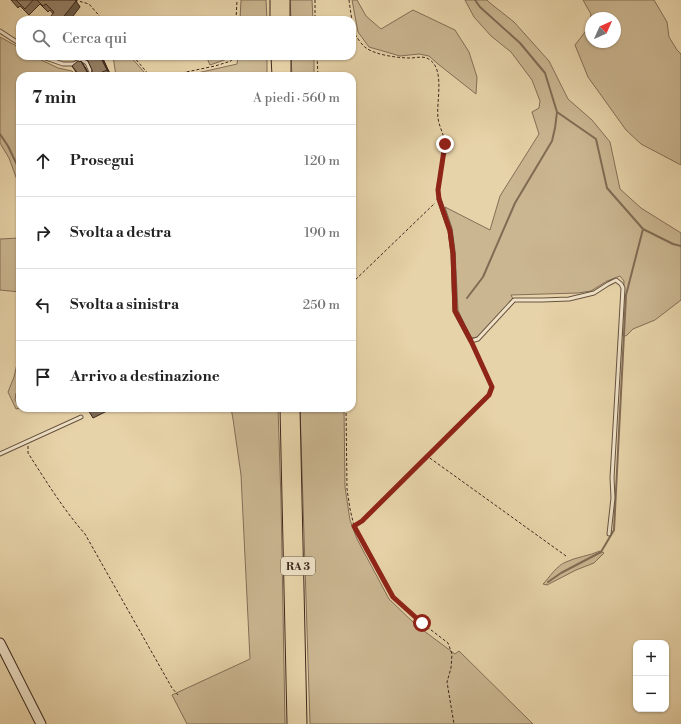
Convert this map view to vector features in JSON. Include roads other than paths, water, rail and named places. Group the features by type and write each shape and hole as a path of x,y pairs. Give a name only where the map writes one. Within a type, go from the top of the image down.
{"highway":[{"path":"276,0 276,16"},
{"path":"284,0 284,16"},
{"path":"277,60 278,72"},
{"path":"285,60 286,72"},
{"name":"RA 3","path":"286,412 293,724"},
{"name":"RA 3","path":"294,412 301,724"}],"main road":[{"path":"0,643 41,724"}],"lane":[{"path":"0,31 16,41"},
{"path":"52,60 63,64 73,64 82,60 87,63 91,72"},
{"path":"439,199 450,231 453,254 455,311 471,341 478,339 514,300 569,299 594,293 616,280 622,284 623,288 612,478 613,498 609,534"},
{"path":"0,454 81,416"}],"waterway":[{"path":"475,0 480,7 520,43 545,73 557,112 596,139 607,188 643,229 673,244 681,246"},
{"path":"467,298 483,277 515,203 552,141 557,112"},
{"path":"0,134 16,163"},
{"path":"548,582 561,573 601,552 614,530 626,295 643,229"}]}
